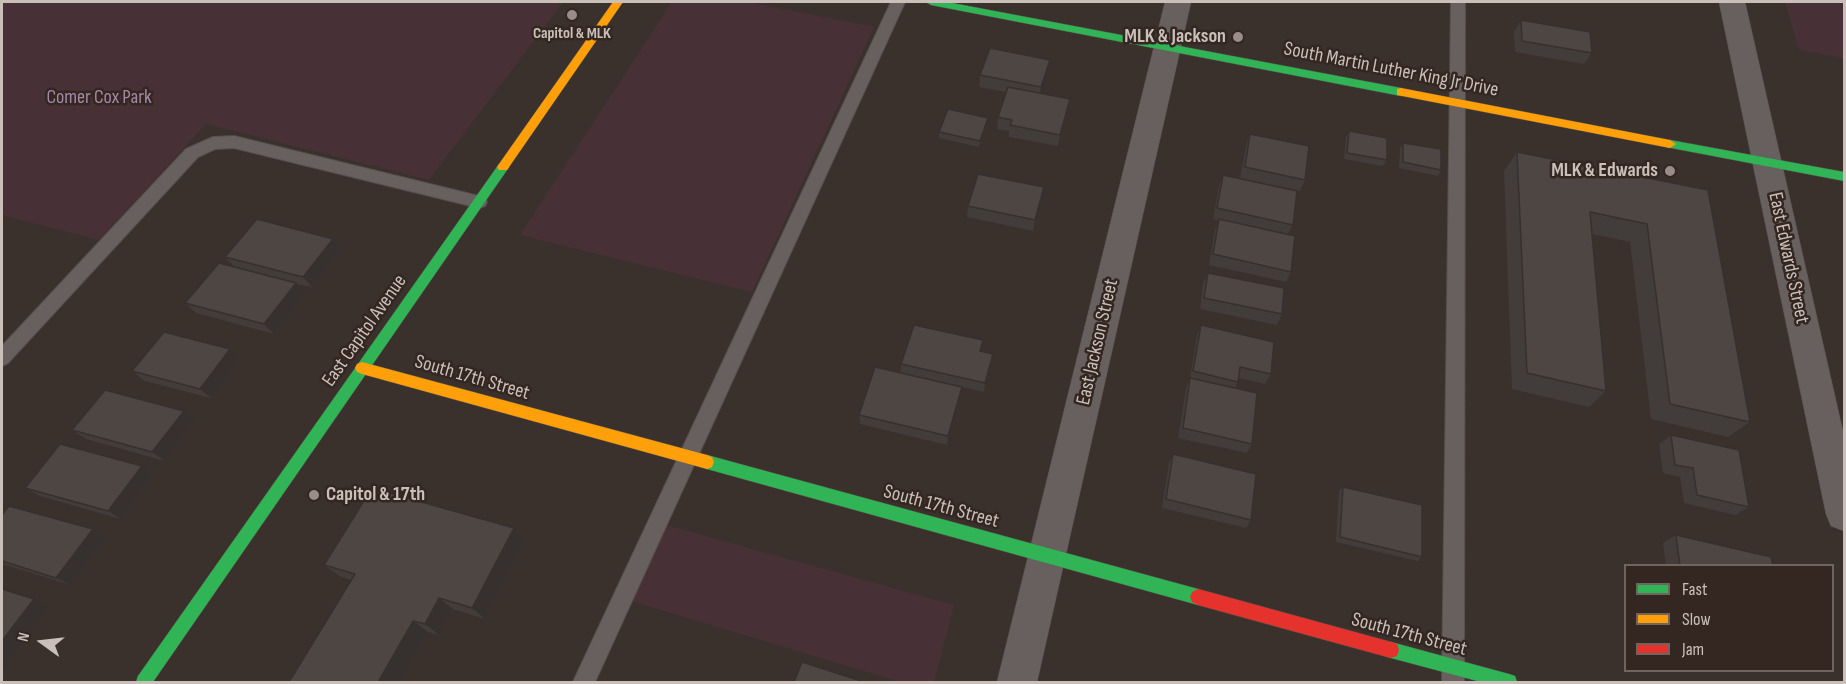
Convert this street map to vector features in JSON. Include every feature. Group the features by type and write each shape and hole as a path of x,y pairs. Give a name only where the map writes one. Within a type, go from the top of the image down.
{"street":[{"name":"East Capitol Avenue","path":"144,682 618,2"},
{"name":"South Martin Luther King Jr Drive","path":"931,2 1845,177"},
{"name":"East Jackson Street","path":"1017,682 1178,2"},
{"name":"East Edwards Street","path":"1732,2 1845,514"},
{"name":"South 17th Street","path":"362,368 1047,556 1453,675 1509,682"}],"lane":[{"path":"584,682 898,2"},
{"path":"1453,675 1458,2"},
{"path":"2,358 192,153 213,143 234,142 479,202"}],"green space":[{"name":"Comer Cox Park","path":"2,2 563,2 429,180 206,124 99,240 2,215"},
{"path":"672,2 748,2 874,27 752,292 520,235"},
{"path":"1785,2 1844,2 1844,58 1799,50"},
{"path":"666,525 954,605 934,682 900,682 631,601"}],"building":[{"path":"1521,20 1590,32 1592,53 1522,41"},
{"path":"990,48 1050,60 1041,87 980,75"},
{"path":"1008,87 1070,99 1060,135 1010,125 1012,120 998,117"},
{"path":"948,109 988,118 980,141 939,132"},
{"path":"1349,131 1387,138 1387,160 1347,153"},
{"path":"1250,134 1309,146 1305,180 1245,167"},
{"path":"1403,143 1441,149 1441,170 1403,162"},
{"path":"1517,152 1708,190 1750,422 1670,404 1647,224 1590,212 1606,391 1527,373"},
{"path":"978,174 1044,187 1035,220 968,206"},
{"path":"1223,175 1297,191 1293,225 1217,208"},
{"path":"257,219 333,239 303,277 225,257"},
{"path":"1219,219 1295,236 1291,272 1213,254"},
{"path":"219,263 296,283 264,324 185,303"},
{"path":"1208,273 1284,288 1282,314 1204,298"},
{"path":"914,325 983,340 980,351 993,354 985,383 901,364"},
{"path":"1201,325 1274,342 1271,374 1240,367 1238,382 1193,371"},
{"path":"164,332 230,349 200,389 132,371"},
{"path":"875,367 962,387 948,436 859,415"},
{"path":"1190,378 1257,393 1252,444 1183,428"},
{"path":"105,390 184,411 152,452 72,430"},
{"path":"1671,435 1739,450 1749,507 1697,495 1693,468 1675,465"},
{"path":"60,444 142,466 108,511 25,488"},
{"path":"1173,454 1256,474 1251,520 1166,499"},
{"path":"1343,487 1422,505 1422,557 1340,537"},
{"path":"372,488 514,528 472,608 439,598 425,624 413,621 378,682 289,682 355,574 324,565"},
{"path":"9,506 93,529 56,578 2,561 2,515"},
{"path":"1676,535 1771,557 1773,564 1680,564"},
{"path":"2,589 34,599 2,641"},
{"path":"802,662 864,682 794,682"}],"traffic: fast":[{"path":"931,2 1401,92"},
{"path":"1670,144 1844,177"},
{"path":"144,682 503,167"},
{"path":"707,462 1198,597"},
{"path":"1391,650 1509,682"}],"traffic: slow":[{"path":"503,167 618,2"},
{"path":"1401,92 1670,144"},
{"path":"362,368 707,462"}],"traffic: jam":[{"path":"1198,597 1391,650"}],"place":[{"name":"Capitol & MLK","path":"572,15"},
{"name":"MLK & Jackson","path":"1238,37"},
{"name":"MLK & Edwards","path":"1670,171"},
{"name":"Capitol & 17th","path":"314,495"}]}
